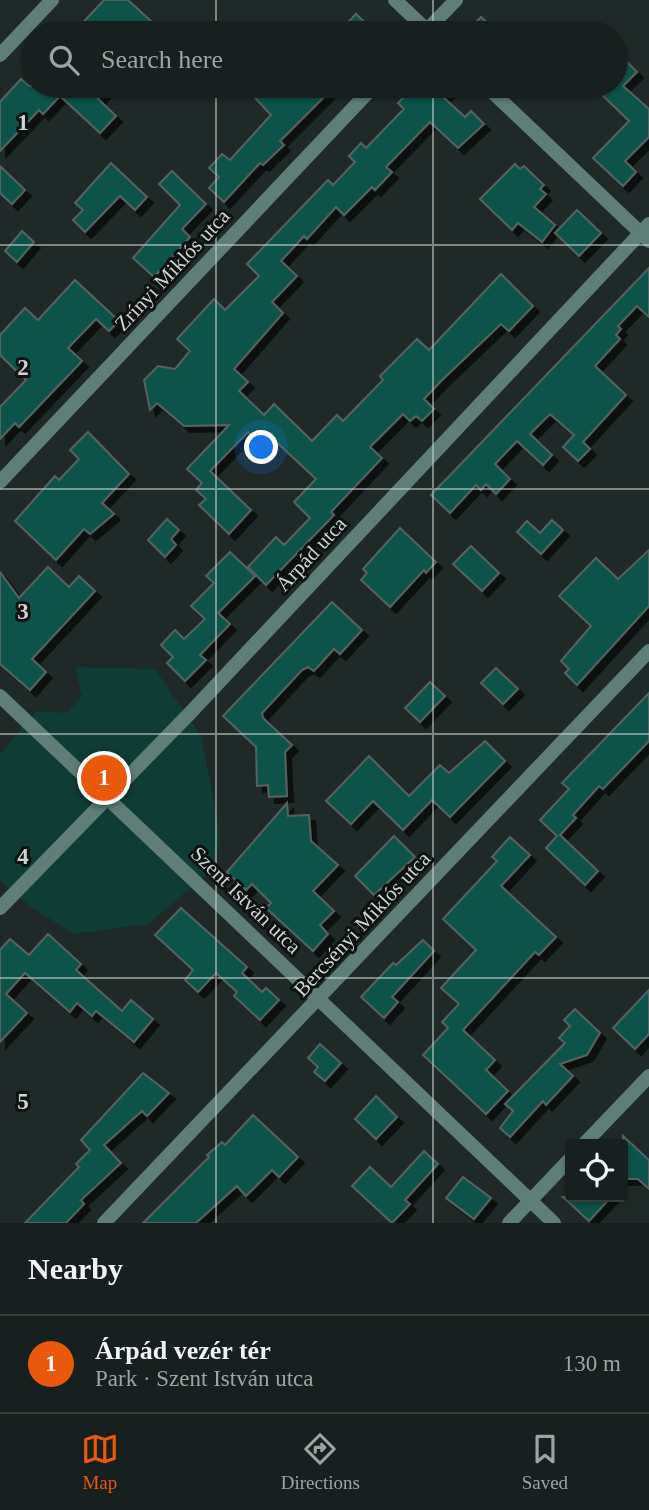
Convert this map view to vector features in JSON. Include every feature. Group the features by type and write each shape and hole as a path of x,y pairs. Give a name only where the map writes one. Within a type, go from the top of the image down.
{"street":[{"path":"32,21 52,0"},
{"path":"395,0 416,21"},
{"path":"437,21 456,0"},
{"path":"0,55 21,33"},
{"name":"Zrínyi Miklós utca","path":"0,482 363,98"},
{"path":"499,98 646,233"},
{"name":"Árpád utca","path":"0,908 646,233"},
{"name":"Bercsényi Miklós utca","path":"104,1223 649,651"},
{"name":"Szent István utca","path":"0,696 554,1223"},
{"path":"589,1139 649,1076"},
{"path":"509,1223 565,1164"}],"green space":[{"path":"75,667 155,669 201,736 220,832 215,867 148,924 74,934 31,907 0,880 0,754 37,711 67,713 82,696"}],"building":[{"path":"104,0 128,0 151,21 84,21"},
{"path":"356,14 363,21 349,21"},
{"path":"628,63 637,72 628,81"},
{"path":"21,79 21,98 58,98 43,114 39,110 0,151 0,102"},
{"path":"628,90 649,109 649,137 625,161 636,172 623,186 593,158 629,121 605,98 628,98"},
{"path":"62,98 99,98 116,116 100,133"},
{"path":"255,98 323,98 280,141 284,145 263,165 260,163 224,202 209,188 219,177 209,168 222,154 230,160 271,115"},
{"path":"403,98 444,98 465,117 471,111 484,124 458,148 430,122 386,167 392,172 375,190 372,187 344,215 336,207 307,239 304,236 281,261 297,276 272,302 283,313 234,369 248,382 239,391 264,415 274,404 312,441 337,415 343,421 383,380 380,376 417,339 429,350 501,274 533,306 509,331 501,324 441,381 424,399 434,409 422,421 416,416 410,421 403,414 370,447 382,458 331,512 334,515 266,585 248,567 276,537 284,545 310,518 294,502 316,479 272,438 264,447 248,432 210,471 251,510 229,534 199,505 206,499 196,490 202,483 187,469 229,425 184,426 157,403 150,410 144,380 158,366 175,369 190,351 177,339 214,299 225,310 259,276 247,264 328,180 333,185 355,162 349,156 361,143 366,148 404,109 398,103"},
{"path":"111,163 147,197 135,210 120,196 85,232 73,220 83,210 75,203"},
{"path":"515,164 520,169 524,166 544,185 540,189 546,194 534,207 555,225 542,242 518,223 512,230 480,199"},
{"path":"0,166 25,190 12,204 0,193"},
{"path":"172,171 206,204 182,229 190,237 154,277 133,258 180,205 159,184"},
{"path":"577,210 601,233 579,256 555,233"},
{"path":"22,231 34,242 17,262 5,251"},
{"path":"649,268 649,317 637,306 618,326 621,329 616,335 620,339 595,366 626,395 583,442 590,449 578,461 563,447 574,435 550,414 530,434 552,455 543,465 517,441 495,464 510,479 496,494 486,484 481,490 476,485 450,513 431,495"},
{"path":"75,280 119,321 109,331 96,319 68,348 82,361 19,427 15,423 0,439 0,407 26,380 0,355 0,335 25,308 38,320"},
{"path":"88,432 129,474 102,503 114,514 90,534 84,529 56,560 15,521 55,476 59,480 79,459 70,450"},
{"path":"167,519 179,530 171,539 176,545 165,557 148,540"},
{"path":"552,520 563,530 541,554 517,532 527,521 540,533"},
{"path":"400,528 436,562 426,573 424,570 390,607 361,580 367,573 363,569"},
{"path":"471,546 499,573 482,591 453,564"},
{"path":"649,550 649,606 577,685 565,673 569,669 561,661 591,626 559,596 596,558 618,579"},
{"path":"230,552 255,576 218,613 230,624 200,655 206,660 185,681 167,663 173,657 161,645 175,630 184,639 205,619 191,606 214,583 206,576"},
{"path":"48,567 69,587 79,576 95,591 32,659 46,672 30,690 0,664 0,572 19,598"},
{"path":"332,602 362,630 340,654 334,649 314,671 308,667 302,670 262,713 263,718 292,745 285,752 287,796 269,797 268,785 257,786 256,747 223,716"},
{"path":"496,668 518,689 503,704 481,683"},
{"path":"430,682 445,696 420,722 405,708"},
{"path":"649,693 649,741 603,789 599,786 573,815 576,818 560,835 598,871 585,885 546,848 557,836 540,820 569,789 562,783"},
{"path":"485,741 505,761 450,817 432,800 403,830 373,801 351,824 326,801 369,756 409,796 440,765 449,773"},
{"path":"287,803 288,816 309,815 311,841 338,865 313,891 334,911 320,925 328,934 313,951 266,908 271,903 252,884 246,890 227,872"},
{"path":"394,836 415,857 374,895 355,876"},
{"path":"510,837 530,855 501,886 556,937 539,955 535,952 463,1030 495,1060 486,1070 508,1091 486,1114 423,1055 448,1028 442,1022 459,1004 441,988 476,950 443,919 497,861 492,857"},
{"path":"181,908 247,967 242,973 262,992 266,988 279,1000 260,1020 234,996 237,992 216,973 198,992 185,980 193,970 155,935"},
{"path":"48,934 81,964 76,970 122,1011 131,1000 153,1019 134,1042 96,1011 92,1016 77,1003 70,1012 25,973 6,994 27,1013 0,1042 0,950 10,939 29,955"},
{"path":"423,940 434,951 392,997 398,1002 384,1018 361,997 393,963 396,965"},
{"path":"649,990 649,1034 635,1049 613,1028"},
{"path":"575,1009 600,1033 587,1055 560,1064 573,1076 546,1105 543,1101 510,1137 500,1128 513,1111 505,1104 565,1043 559,1038 570,1026 564,1020"},
{"path":"320,1044 341,1063 325,1081 314,1072 318,1067 308,1058"},
{"path":"143,1073 169,1093 147,1116 142,1111 104,1145 121,1163 81,1200 84,1204 66,1223 25,1223 79,1167 76,1164 90,1150 81,1140"},
{"path":"376,1096 397,1117 376,1139 355,1119"},
{"path":"253,1115 298,1157 279,1177 272,1170 246,1196 237,1186 196,1223 143,1223 209,1157 207,1155 222,1142 225,1145"},
{"path":"628,1141 649,1160 649,1189 638,1179 628,1179"},
{"path":"424,1151 438,1164 405,1200 410,1204 392,1223 352,1186 370,1167 391,1187"},
{"path":"463,1177 491,1198 474,1219 446,1198"},
{"path":"568,1202 606,1202 589,1221"}],"place":[{"name":"Árpád vezér tér","path":"104,778"}]}
